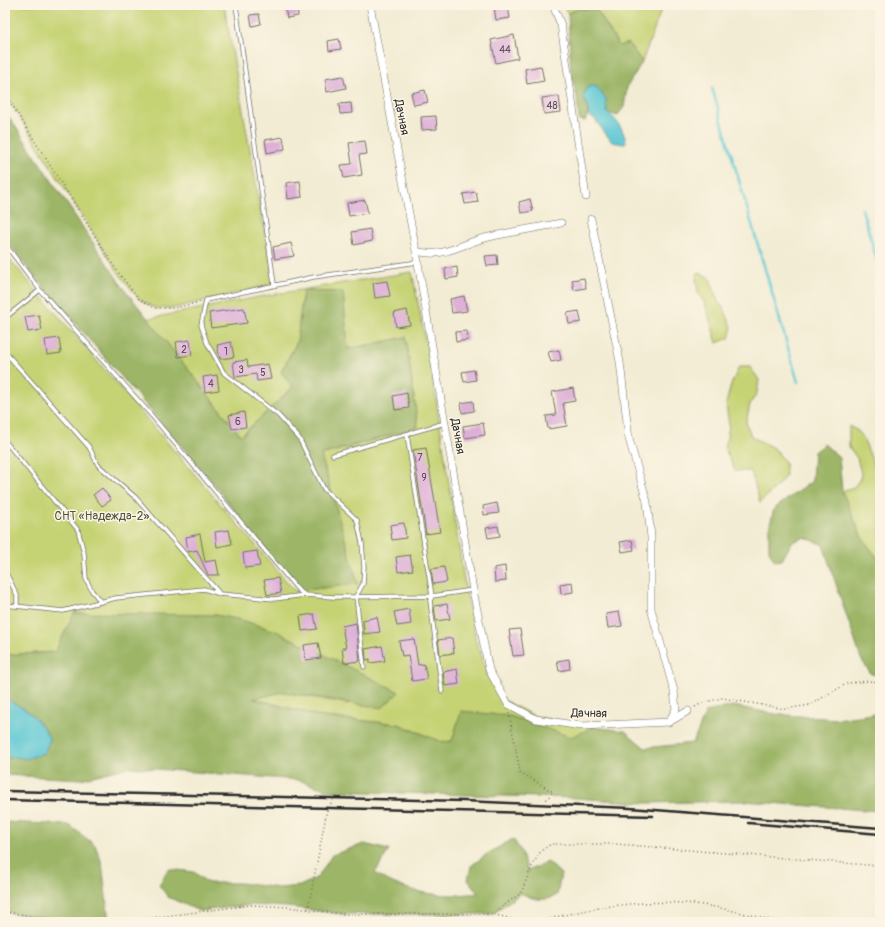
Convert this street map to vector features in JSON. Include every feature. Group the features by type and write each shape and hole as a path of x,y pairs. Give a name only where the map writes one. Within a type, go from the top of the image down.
{"street":[{"name":"Дачная","path":"370,5 416,251 473,590"},
{"path":"553,5 561,25 586,197"},
{"path":"591,219 620,362 629,439 647,502 651,537 651,609 674,691 676,709 669,722"},
{"path":"416,251 427,254 443,252 463,247 483,238 561,223"},
{"path":"418,262 436,341 473,590 489,670 508,704"},
{"name":"Дачная","path":"508,704 536,718 581,726 630,727 669,722"},
{"path":"669,722 688,711"}],"lane":[{"path":"236,5 274,284"},
{"path":"5,244 40,290 152,416 298,590 305,595"},
{"path":"364,666 356,596 363,584 364,567 362,543 357,520 324,489 299,438 278,415 224,373 207,343 200,325 206,300 274,284 418,262"},
{"path":"5,318 40,290"},
{"path":"5,352 89,447 98,465 135,497 220,594"},
{"path":"333,455 448,422"},
{"path":"407,435 432,596 430,601 442,691"},
{"path":"5,442 78,530 84,553 86,579 92,591 101,602"},
{"path":"5,571 17,595 17,606"},
{"path":"5,605 63,611 101,602 152,593 204,589 220,594 274,599 305,595 333,597 432,596 473,590"}],"path":[{"path":"5,94 117,271 139,300 155,308 174,308 206,300"},
{"path":"688,711 702,703 722,698 785,709 810,705 848,683 869,681 880,682"},
{"path":"508,704 520,772 553,792 544,802"},
{"path":"308,910 327,810 336,796"},
{"path":"492,914 521,893 532,866 541,851 551,844 616,844 880,866"},
{"path":"539,922 615,906 679,903 709,906 780,922"},
{"path":"120,922 250,905 288,907 343,914 492,914 524,922"},
{"path":"5,912 71,922"}],"green space":[{"path":"5,5 224,5 274,284 174,308 155,308 139,299 117,271 5,94"},
{"path":"562,5 663,5 642,62 628,43 620,47 596,9 578,9 568,13"},
{"path":"578,9 596,9 619,46 628,43 642,62 627,87 624,107 617,116 607,112 606,99 602,94 583,97 587,106 588,115 585,121 579,120 577,97 571,73 568,13"},
{"path":"5,111 122,286 241,436 293,387 281,372 297,342 303,291 343,292 348,349 406,337 418,427 321,455 358,584 304,590 262,547 215,485 25,265 5,238"},
{"name":"СНТ «Надежда-2»","path":"5,254 295,591 357,584 321,455 418,427 406,337 348,349 343,292 303,291 297,342 281,372 293,387 241,436 147,319 269,295 412,272 432,374 465,586 476,641 490,679 505,701 536,717 594,727 571,738 510,716 452,741 442,742 398,724 323,717 252,698 283,692 349,704 275,631 241,620 215,615 55,652 5,655"},
{"path":"698,272 710,278 718,302 724,309 732,327 729,338 717,343 705,304 698,292 696,279"},
{"path":"739,367 750,367 759,380 757,393 750,404 746,423 751,436 775,449 785,462 786,475 760,503 751,471 735,471 725,449 729,425 726,404 731,385"},
{"path":"849,426 858,431 864,440 880,480 880,561 862,538 842,491 854,487 860,479 861,473 857,458 849,447"},
{"path":"824,444 839,457 842,491 862,538 880,561 880,675 871,674 861,659 823,545 805,537 792,542 782,560 775,561 769,551 769,528 774,509 812,481 814,452"},
{"path":"74,613 215,615 241,620 276,631 399,692 382,708 283,692 253,699 323,717 398,724 442,742 452,741 461,711 510,716 571,737 594,727 625,731 645,748 693,743 706,712 733,706 775,714 836,719 880,713 880,811 743,801 645,803 575,798 330,791 299,780 129,767 81,779 5,775 5,655 55,652"},
{"path":"5,822 69,825 95,845 102,863 109,922 71,922 5,912"},
{"path":"513,839 521,851 528,873 529,870 548,862 561,874 557,895 548,899 539,899 521,893 492,914 343,914 288,907 250,905 199,911 168,897 159,885 168,869 194,872 208,883 240,883 279,888 300,886 318,877 332,855 364,844 389,850 375,873 399,886 425,893 451,895 478,893 468,880 471,866 487,854"}],"water":[{"path":"596,86 606,99 607,112 616,121 621,129 626,142 624,144 612,142 594,118 589,116 587,104 583,97 587,87"},
{"path":"5,696 8,701 28,711 43,727 50,740 44,753 26,759 17,757 5,758"}],"building":[{"path":"508,5 510,18 496,20 494,6"},
{"path":"297,6 298,16 287,18 285,8"},
{"path":"259,14 261,24 252,26 250,15"},
{"path":"514,35 518,58 496,63 491,40"},
{"path":"339,39 341,49 329,51 328,41"},
{"path":"541,66 544,81 527,84 525,69"},
{"path":"343,76 346,88 327,92 325,79"},
{"path":"425,90 428,102 414,105 411,93"},
{"path":"559,96 561,112 544,114 542,98"},
{"path":"351,103 352,113 340,114 339,104"},
{"path":"436,116 437,129 422,130 421,117"},
{"path":"283,137 285,149 267,153 265,140"},
{"path":"365,141 367,154 359,155 362,175 344,178 341,165 352,164 349,143"},
{"path":"300,181 302,197 288,199 286,183"},
{"path":"476,192 478,202 465,204 463,194"},
{"path":"530,199 533,211 521,213 519,202"},
{"path":"365,200 368,213 349,216 347,203"},
{"path":"370,229 372,241 354,245 352,232"},
{"path":"291,243 294,256 275,259 273,247"},
{"path":"497,255 498,265 487,266 485,256"},
{"path":"457,267 458,277 446,279 445,269"},
{"path":"584,278 586,288 574,290 572,280"},
{"path":"387,281 390,296 375,298 373,283"},
{"path":"464,296 467,311 452,313 450,299"},
{"path":"244,308 247,323 211,328 209,313"},
{"path":"407,310 410,325 396,327 394,313"},
{"path":"579,311 581,322 569,324 567,313"},
{"path":"39,315 42,330 28,332 25,317"},
{"path":"467,331 468,340 456,342 455,332"},
{"path":"59,338 61,353 47,355 45,340"},
{"path":"190,340 192,355 178,357 176,342"},
{"path":"231,342 234,357 220,359 217,345"},
{"path":"559,350 561,360 551,362 548,352"},
{"path":"247,360 248,367 268,364 271,379 257,381 256,374 235,377 233,362"},
{"path":"474,370 476,380 464,382 462,372"},
{"path":"217,375 219,390 205,392 203,377"},
{"path":"573,388 575,401 563,403 567,426 548,429 546,416 556,415 552,392"},
{"path":"407,393 409,408 395,410 393,396"},
{"path":"473,401 474,411 462,413 461,403"},
{"path":"244,412 246,427 232,429 229,415"},
{"path":"483,423 485,435 465,438 463,426"},
{"path":"426,448 440,532 426,534 413,450"},
{"path":"102,488 111,500 102,506 93,495"},
{"path":"497,503 499,513 484,515 483,506"},
{"path":"404,523 406,538 392,540 390,525"},
{"path":"498,526 500,536 488,538 486,528"},
{"path":"229,530 232,544 217,547 215,532"},
{"path":"200,534 205,562 216,560 219,575 208,575 197,550 188,552 186,537"},
{"path":"632,540 634,550 622,552 620,542"},
{"path":"257,551 260,566 245,568 243,553"},
{"path":"410,555 413,570 398,572 396,557"},
{"path":"505,566 506,581 495,582 494,568"},
{"path":"444,567 447,582 433,584 431,569"},
{"path":"278,578 281,593 267,595 264,580"},
{"path":"572,582 573,592 561,594 560,584"},
{"path":"447,604 450,619 436,621 434,606"},
{"path":"409,609 411,624 397,626 394,612"},
{"path":"619,612 622,626 608,628 606,614"},
{"path":"314,614 317,629 302,631 300,616"},
{"path":"377,617 380,632 364,634 363,620"},
{"path":"356,623 360,661 344,663 342,648 346,648 342,626"},
{"path":"520,629 524,655 513,656 509,630"},
{"path":"452,638 454,653 440,655 438,640"},
{"path":"414,639 418,665 424,664 427,679 412,681 408,655 402,656 399,641"},
{"path":"318,643 321,658 306,660 304,645"},
{"path":"382,646 385,661 370,663 370,659 366,660 365,649"},
{"path":"569,659 570,669 559,671 557,661"},
{"path":"457,669 459,684 445,686 443,672"}],"waterway":[{"path":"712,88 798,382"},
{"path":"862,209 880,271"}],"railway":[{"path":"5,791 464,801 630,808 880,828"},
{"path":"5,800 653,816"},
{"path":"748,823 880,834"}]}
